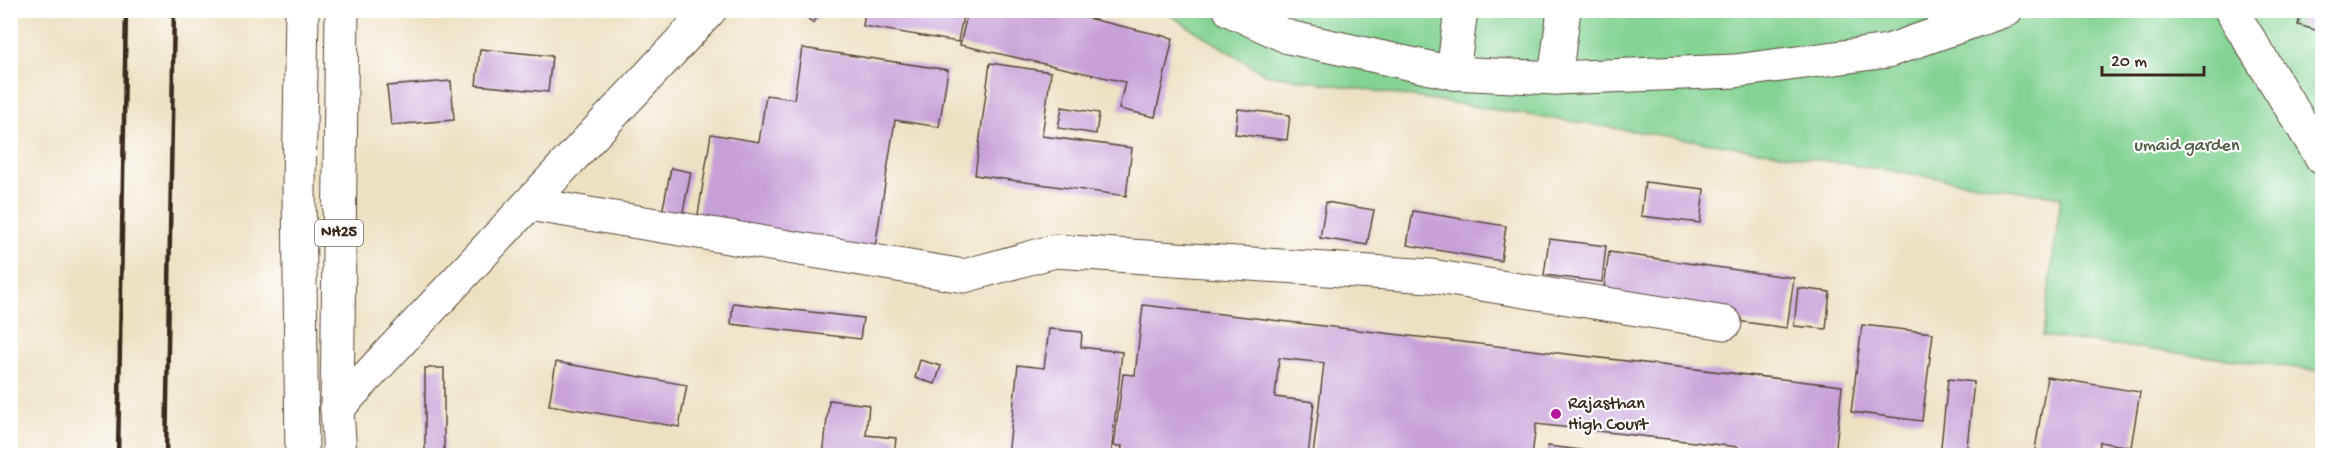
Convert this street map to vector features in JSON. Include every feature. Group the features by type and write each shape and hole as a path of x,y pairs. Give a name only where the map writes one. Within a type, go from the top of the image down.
{"street":[{"name":"NH25","path":"302,10 299,186 302,456"},
{"name":"NH25","path":"340,456 338,409 342,10"},
{"path":"338,409 710,10"},
{"path":"1230,10 1288,37 1453,73 1555,78 1735,71 1888,51 2006,10"},
{"path":"1453,73 1461,10"},
{"path":"1555,78 1564,10"},
{"path":"2231,10 2322,158"},
{"path":"529,204 964,276 1055,251 1431,276 1725,323"}],"green space":[{"name":"umaid garden","path":"1163,11 2322,11 2322,371 2043,336 2061,197 1265,74"}],"building":[{"path":"799,10 824,10 813,23"},
{"path":"865,10 964,10 958,42 863,26"},
{"path":"968,10 1052,10 1173,38 1155,117 1119,109 1125,82 960,45"},
{"path":"2302,10 2322,10 2322,32 2298,25"},
{"path":"802,48 948,70 939,127 895,120 874,254 696,227 711,134 759,142 766,95 794,99"},
{"path":"480,49 552,56 548,92 476,85"},
{"path":"990,63 1051,72 1042,136 1132,148 1126,196 975,175"},
{"path":"451,81 454,120 391,125 387,86"},
{"path":"1062,107 1099,113 1096,134 1058,128"},
{"path":"1238,109 1290,115 1287,140 1235,134"},
{"path":"671,168 691,172 681,222 661,218"},
{"path":"1645,182 1704,189 1700,223 1641,216"},
{"path":"1326,202 1374,210 1367,245 1320,238"},
{"path":"1413,211 1506,226 1501,261 1407,245"},
{"path":"1549,239 1606,246 1602,282 1544,275"},
{"path":"1609,252 1794,278 1787,328 1602,302"},
{"path":"1798,288 1830,292 1826,329 1794,326"},
{"path":"733,303 863,318 860,339 731,324"},
{"path":"1143,305 1842,386 1835,456 1737,456 1738,447 1536,424 1532,456 1313,456 1324,363 1279,358 1275,397 1314,402 1308,456 1121,456 1122,446 1114,446 1123,374 1135,375"},
{"path":"1862,325 1933,333 1922,421 1851,412"},
{"path":"1049,329 1082,332 1081,347 1122,352 1111,456 1008,456 1018,365 1044,368"},
{"path":"920,360 941,366 935,384 915,378"},
{"path":"556,362 687,385 679,427 549,405"},
{"path":"425,368 444,368 444,456 425,456"},
{"path":"2047,377 2140,392 2131,447 2100,442 2098,456 2034,456"},
{"path":"1948,379 1974,382 1966,456 1940,456"},
{"path":"829,400 869,405 866,435 896,438 894,456 823,456"},
{"path":"1548,446 1613,454 1613,456 1547,456"}],"railway":[{"path":"118,456 126,10"},
{"path":"166,456 174,10"}],"place":[{"name":"Rajasthan High Court","path":"1556,414"}]}
